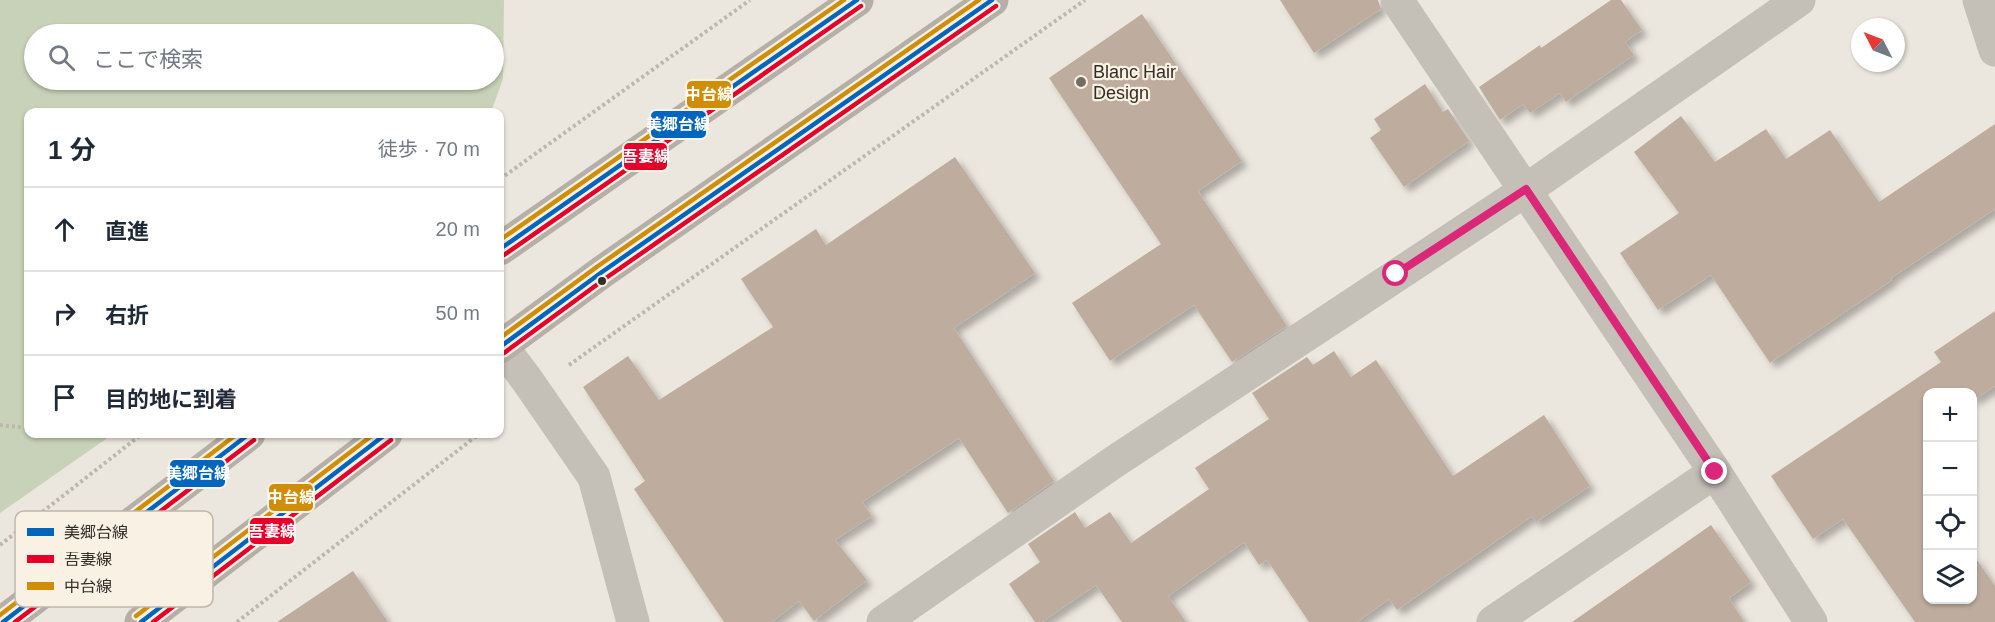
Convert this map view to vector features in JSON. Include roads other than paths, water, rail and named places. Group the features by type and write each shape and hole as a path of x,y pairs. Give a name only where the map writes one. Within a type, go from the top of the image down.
{"street":[{"path":"504,246 857,0"},
{"path":"504,342 992,0"},
{"path":"1397,0 1715,472 1811,622"},
{"path":"883,622 1114,462 1526,189 1798,0"},
{"path":"1979,0 1995,50"},
{"path":"504,350 594,477 633,622"},
{"path":"148,511 244,438"},
{"path":"213,566 381,438"},
{"path":"1493,622 1715,472"},
{"path":"3,622 23,607"},
{"path":"141,622 160,607"}],"place":[{"name":"Blanc Hair Design","path":"1081,82"}]}
